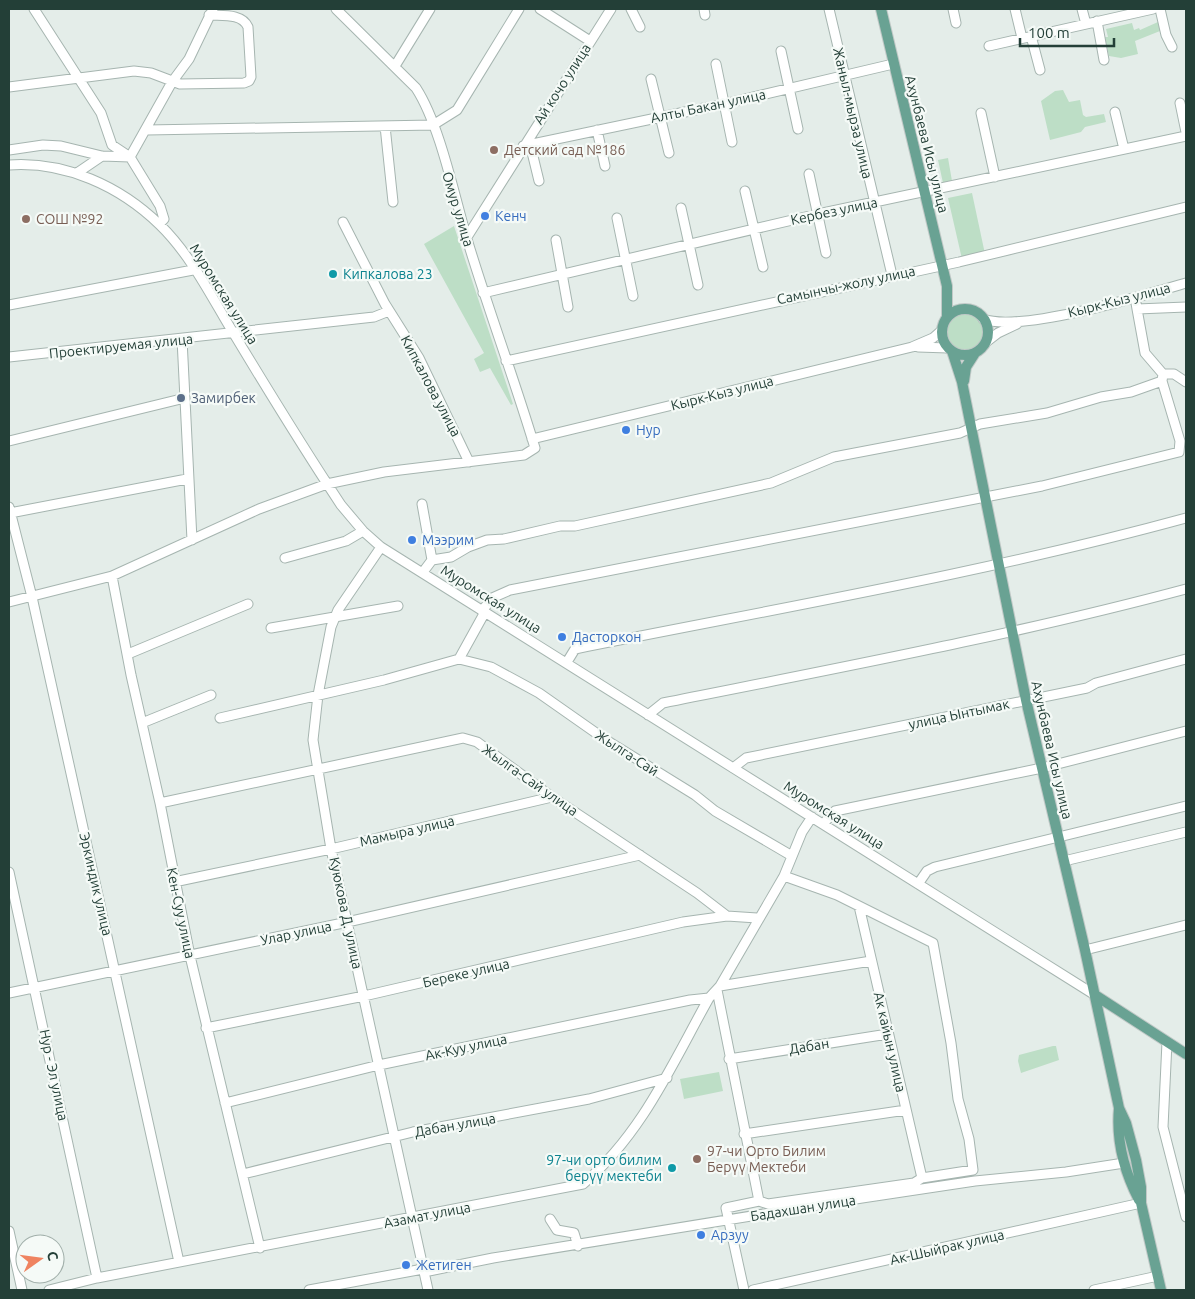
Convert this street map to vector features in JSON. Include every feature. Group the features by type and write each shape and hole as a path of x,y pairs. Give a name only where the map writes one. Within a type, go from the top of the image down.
{"main road":[{"name":"Ахунбаева Исы улица","path":"881,9 943,265 947,286 946,318"},
{"name":"Ахунбаева Исы улица","path":"947,286 965,309"},
{"path":"965,309 975,312 983,319 987,329 985,342 975,353 964,355 950,350 943,340 942,330 946,318 954,311 965,309"},
{"name":"Ахунбаева Исы улица","path":"950,350 964,397 1011,632 1085,950 1119,1108 1126,1123 1136,1160 1141,1187 1140,1203"},
{"name":"Ахунбаева Исы улица","path":"964,397 966,367 975,353"},
{"name":"Муромская улица","path":"1095,995 1186,1054"},
{"name":"Ахунбаева Исы улица","path":"1119,1108 1118,1124 1124,1163 1140,1203 1161,1290"}],"street":[{"path":"34,9 101,113 112,145 130,157 160,206 164,218 159,224"},
{"path":"395,66 430,9"},
{"path":"147,130 433,125 457,110 519,9"},
{"path":"540,9 590,40"},
{"name":"Ай кочо улица","path":"466,237 527,145 590,40 611,9"},
{"path":"631,9 640,26"},
{"name":"Жаныл-мырза улица","path":"829,9 892,275"},
{"path":"953,9 956,23"},
{"path":"1015,9 1040,70"},
{"path":"1082,9 1086,24"},
{"path":"989,46 1151,9"},
{"path":"1160,9 1166,35 1172,47"},
{"name":"Омур улица","path":"338,10 416,88 433,125 466,237 532,439"},
{"path":"9,87 134,71 151,73 172,82 189,84 244,83 249,81 251,77 249,43 245,21 240,18 211,12 189,59 172,82 147,130 130,157"},
{"path":"1097,21 1104,60"},
{"path":"782,51 798,128"},
{"path":"716,64 732,142"},
{"name":"Алты Бакан улица","path":"527,145 724,103 893,64"},
{"path":"651,79 669,153"},
{"path":"1180,103 1186,134"},
{"path":"1115,112 1124,149"},
{"path":"981,113 995,177"},
{"path":"385,126 393,202"},
{"path":"597,130 605,166"},
{"name":"Кербез улица","path":"484,292 818,214 1186,134"},
{"path":"9,150 43,145 61,146 102,156 130,157"},
{"path":"527,145 539,181"},
{"path":"77,173 102,156"},
{"name":"Муромская улица","path":"9,165 50,167 77,173 106,186 159,224 176,243 194,270 341,505 362,531 381,547 1095,995"},
{"path":"809,174 826,253"},
{"path":"745,191 763,267"},
{"name":"Самынчы-жолу улица","path":"506,361 943,265 1186,206"},
{"path":"681,208 698,285"},
{"path":"617,218 633,296"},
{"name":"Кипкалова улица","path":"343,222 389,311 419,358 469,462"},
{"path":"556,240 568,307"},
{"path":"9,305 194,270"},
{"name":"Кырк-Кыз улица","path":"983,319 997,323 1022,322 1134,298 1186,282"},
{"path":"220,718 384,680 459,658 483,611 492,598 510,590 983,496 1042,486 1178,452 1180,441 1162,377 1145,353 1134,298"},
{"path":"1137,308 1186,307"},
{"path":"233,333 374,317 389,311"},
{"name":"Кырк-Кыз улица","path":"985,342 998,333 1022,322"},
{"name":"Кырк-Кыз улица","path":"532,439 912,347 933,338 942,330"},
{"name":"Проектируемая улица","path":"9,357 233,333"},
{"path":"182,339 187,479 192,540"},
{"name":"Кырк-Кыз улица","path":"912,347 950,350"},
{"path":"423,572 432,560 451,557 468,547 487,540 504,539 560,526 575,526 771,483 834,457 960,433 980,424 1048,413 1101,397 1131,392 1162,377 1174,374 1186,382"},
{"path":"9,441 185,398"},
{"path":"9,602 112,576 259,509 327,484 384,472 524,455 535,448 532,439"},
{"path":"10,510 187,479"},
{"path":"422,504 432,560"},
{"name":"Эркиндик улица","path":"10,510 12,538 32,597 179,1262"},
{"path":"567,662 575,649 997,564 1089,544 1186,518"},
{"path":"285,558 332,546 346,541 362,531"},
{"name":"Куюкова Д. улица","path":"381,547 336,616 331,627 318,695 313,740 332,849 428,1290"},
{"name":"Кен-Суу улица","path":"112,576 190,956 260,1248"},
{"path":"648,715 663,703 1011,632 1102,612 1186,589"},
{"path":"128,654 248,604"},
{"path":"271,628 398,606"},
{"name":"Жылга-Сай","path":"459,658 491,666 539,693 606,740 696,795 715,811 792,856"},
{"name":"улица Ынтымак","path":"733,768 746,758 1086,688 1096,683 1186,659"},
{"path":"142,723 211,695"},
{"path":"823,824 835,811 1042,768 1186,731"},
{"name":"Жылга-Сай улица","path":"160,803 463,738 477,742 552,797 697,893 726,916"},
{"name":"Мамыра улица","path":"174,882 332,849 552,797"},
{"path":"918,884 927,870 935,867 1186,806"},
{"path":"709,998 719,988 784,876 812,816"},
{"path":"1064,861 1186,832"},
{"name":"Улар улица","path":"9,992 115,972 348,922 640,855"},
{"name":"Нур - Эл улица","path":"9,872 97,1278"},
{"path":"744,1290 726,1208 759,1201 768,1204 914,1183 922,1178 973,1170 969,1139 958,1099 951,1043 933,943 837,895 784,876"},
{"name":"Ак кайын улица","path":"859,906 922,1178"},
{"path":"726,916 758,918"},
{"name":"Береке улица","path":"206,1028 364,996 683,922 726,916"},
{"path":"1085,950 1186,924"},
{"path":"719,988 871,961"},
{"path":"719,988 744,1134 759,1201"},
{"name":"Азамат улица","path":"49,1290 97,1278 260,1248 582,1184 603,1167 654,1100 709,998"},
{"name":"Ак-Куу улица","path":"224,1103 379,1065 690,1000 709,998"},
{"name":"Дабан","path":"730,1059 888,1034"},
{"path":"1167,1042 1163,1128 1186,1217"},
{"name":"Дабан улица","path":"242,1174 395,1137 589,1099 667,1078"},
{"path":"744,1134 906,1110"},
{"name":"Бадахшан улица","path":"309,1290 493,1258 577,1241 728,1220 975,1180 1066,1172 1124,1163"},
{"name":"Ак-Шыйрак улица","path":"753,1290 1140,1203"},
{"path":"550,1219 556,1230 574,1233 577,1241"},
{"path":"9,1230 22,1290"},
{"path":"1094,1290 1158,1276"}],"green space":[{"path":"1158,22 1160,31 1135,41 1138,54 1121,58 1109,56 1105,37 1108,37 1106,29 1132,23 1134,30 1139,28 1140,30"},
{"path":"1063,90 1069,102 1080,100 1083,115 1086,117 1104,114 1106,122 1085,127 1081,132 1050,140 1041,101 1055,91"},
{"path":"948,158 952,181 943,183 938,160"},
{"path":"972,193 985,254 962,259 948,198"},
{"path":"454,226 513,404 511,405 490,368 480,372 474,359 484,353 424,244"},
{"path":"965,313 978,319 984,332 978,345 965,351 952,345 946,332 952,319"},
{"path":"1056,1046 1059,1060 1021,1073 1018,1061 1019,1055"},
{"path":"719,1072 723,1091 684,1099 680,1079"}],"place":[{"name":"Детский сад №186","path":"494,150"},
{"name":"Кенч","path":"485,216"},
{"name":"СОШ №92","path":"26,219"},
{"name":"Кипкалова 23","path":"333,274"},
{"name":"Замирбек","path":"181,398"},
{"name":"Нур","path":"626,430"},
{"name":"Мээрим","path":"412,540"},
{"name":"Дасторкон","path":"562,637"},
{"name":"97-чи Орто Билим Берүү Мектеби","path":"697,1159"},
{"name":"97-чи орто билим берүү мектеби","path":"672,1168"},
{"name":"Арзуу","path":"701,1235"},
{"name":"Жетиген","path":"406,1265"}]}
